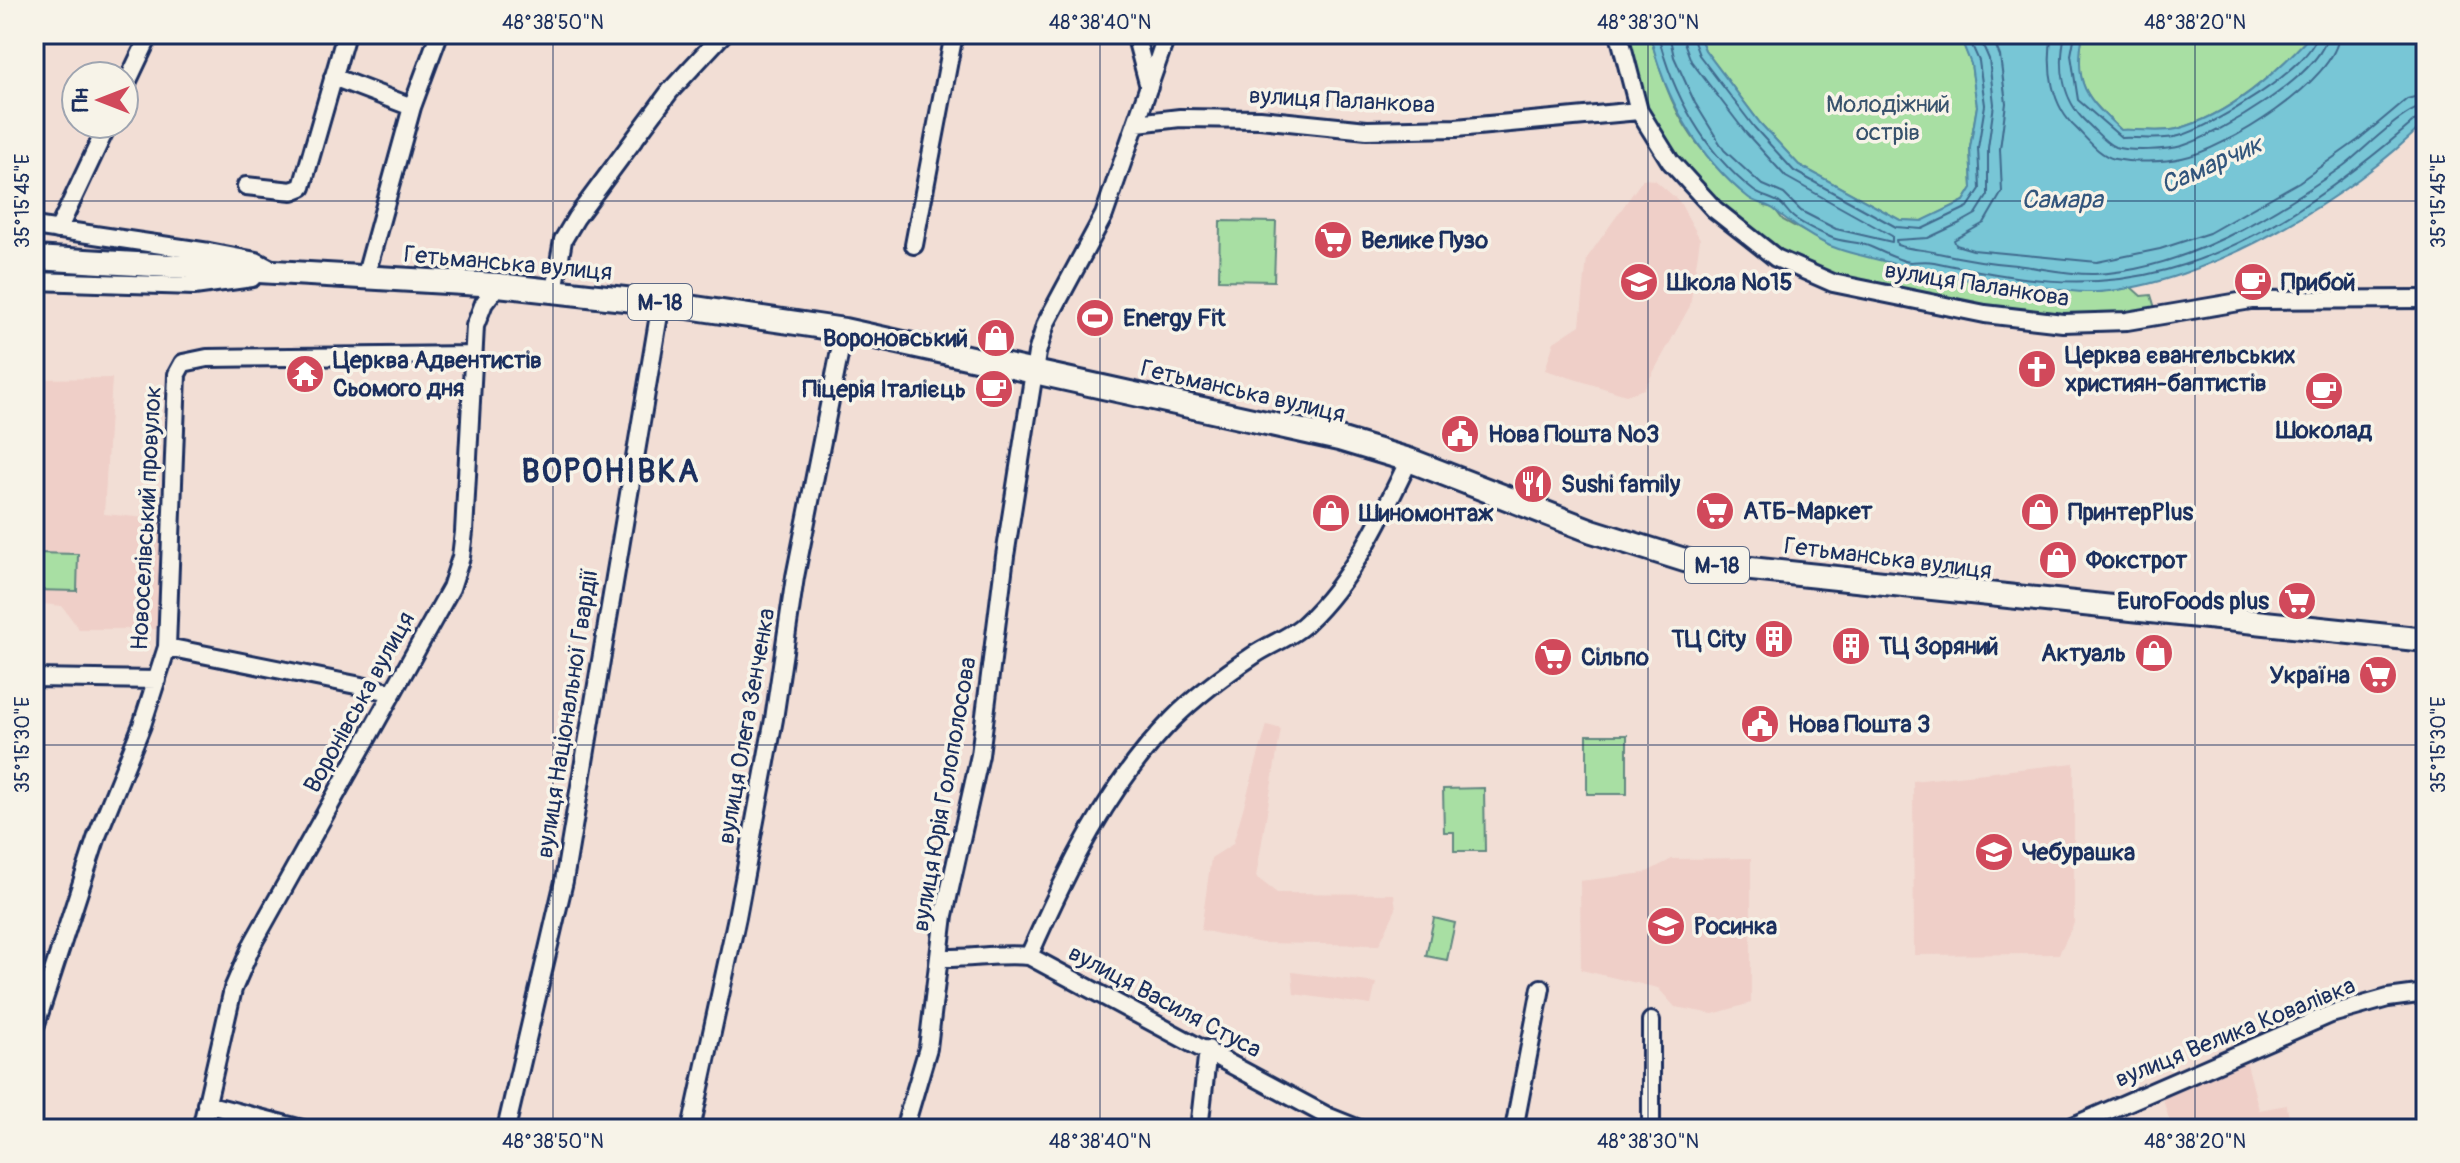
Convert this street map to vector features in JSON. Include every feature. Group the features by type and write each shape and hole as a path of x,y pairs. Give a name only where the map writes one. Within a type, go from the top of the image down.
{"highway":[{"name":"Гетьманська вулиця","path":"34,258 498,285 661,303 844,330 1339,439 1409,460 1592,531 1694,563 2426,640"}],"street":[{"path":"138,60 150,34"},
{"path":"246,186 292,191 302,187 346,34"},
{"path":"365,278 412,107 439,34"},
{"path":"554,291 563,240 576,218 670,91 723,34"},
{"path":"914,245 954,34"},
{"path":"1135,34 1149,89"},
{"name":"вулиця Юрія Голополосова","path":"904,1129 928,1048 944,915 989,702 1005,556 1034,370 1046,323 1104,215 1167,34"},
{"name":"вулиця Паланкова","path":"1619,34 1639,111 1678,171 1714,209 1776,258 1833,283 1985,314 2094,323 2127,321 2251,300 2426,299"},
{"path":"333,77 412,107"},
{"name":"вулиця Паланкова","path":"1137,123 1180,118 1260,119 1367,130 1441,128 1639,111"},
{"path":"58,230 100,140"},
{"path":"34,226 256,261 282,274"},
{"path":"34,281 194,286 282,274"},
{"name":"Воронівська вулиця","path":"201,1129 233,989 253,943 451,588 461,557 475,326 484,303 498,285"},
{"name":"вулиця Національної Гвардії","path":"506,1129 564,881 661,303"},
{"name":"вулиця Олега Зенченка","path":"691,1129 737,917 774,719 795,577 844,330"},
{"name":"Новоселівський провулок","path":"34,1030 97,836 167,647 177,374 183,363 207,358 473,355"},
{"path":"1029,956 1064,878 1116,792 1146,751 1174,718 1253,656 1304,625 1345,579 1409,460"},
{"path":"167,647 391,692"},
{"name":"Новоселівський провулок","path":"34,678 157,680"},
{"name":"вулиця Василя Стуса","path":"940,958 978,959 1002,953 1029,956 1208,1049 1329,1117 1359,1129"},
{"path":"1514,1129 1541,988"},
{"name":"вулиця Велика Ковалівка","path":"2066,1129 2331,1014 2388,998 2426,993"},
{"path":"1651,1021 1651,1129"},
{"path":"1199,1129 1208,1049"},
{"path":"206,1104 302,1129"}],"shaded area":[{"name":"Школа №15","path":"1643,179 1655,180 1679,201 1700,239 1690,306 1644,389 1626,395 1545,370 1554,342 1580,325 1587,258"},
{"path":"112,378 104,514 168,520 162,629 79,629 62,606 34,603 34,379"},
{"path":"1267,725 1281,729 1256,877 1277,893 1394,894 1396,909 1379,945 1261,943 1201,930 1211,858 1233,844"},
{"name":"Чебурашка","path":"2074,763 2074,923 2059,954 1914,955 1913,781"},
{"name":"Росинка","path":"1751,858 1751,1003 1713,1014 1675,1007 1658,988 1581,970 1580,881 1645,873 1672,859"},
{"path":"1292,972 1376,983 1371,1005 1294,994"},
{"path":"2245,1056 2259,1110 2287,1105 2289,1120 2281,1122 2282,1129 2172,1129 2161,1093"}],"green space":[{"path":"1627,34 1650,34 1676,108 1707,155 1765,206 1774,208 1783,220 1829,245 1902,266 1906,275 1917,267 1968,280 2054,290 2100,292 2131,287 2141,296 2151,295 2155,308 2144,313 2092,317 1964,304 1869,285 1809,266 1783,254 1726,211 1671,149 1647,110"},
{"name":"Молодіжний острів","path":"1698,34 1959,34 1971,63 1977,106 1970,147 1972,188 1964,201 1923,221 1900,220 1799,165 1760,123 1705,50"},
{"path":"2083,34 2312,34 2268,77 2233,103 2196,123 2156,131 2121,130 2091,99 2081,78"},
{"path":"1220,221 1276,222 1274,281 1219,280"},
{"path":"34,553 78,554 77,591 34,590"},
{"path":"1587,735 1627,735 1627,794 1587,794"},
{"path":"1484,788 1485,851 1454,851 1454,832 1444,832 1443,789"},
{"path":"1434,918 1455,923 1447,960 1426,956"}],"water":[{"name":"Самара","path":"1650,34 1698,34 1705,50 1760,123 1799,165 1900,220 1922,221 1964,201 1972,188 1970,148 1977,106 1971,64 1959,34 2083,34 2081,78 2091,99 2121,130 2156,131 2177,129 2197,122 2234,103 2267,78 2312,34 2426,34 2426,121 2359,179 2318,207 2229,255 2183,273 2139,286 2097,292 1971,280 1918,267 1906,275 1901,266 1844,251 1818,240 1773,209 1749,198 1731,182 1686,125 1664,81"}],"place":[{"name":"Велике Пузо","path":"1333,240"},
{"name":"Школа №15","path":"1639,282"},
{"name":"Прибой","path":"2253,282"},
{"name":"Energy Fit","path":"1095,318"},
{"name":"Вороновський","path":"996,338"},
{"name":"Церква євангельських християн-баптистів","path":"2037,369"},
{"name":"Церква Адвентистів Сьомого дня","path":"305,374"},
{"name":"Піцерія Італієць","path":"994,389"},
{"name":"Шоколад","path":"2324,391"},
{"name":"Нова Пошта №3","path":"1460,434"},
{"name":"Sushi family","path":"1533,484"},
{"name":"АТБ-Маркет","path":"1715,511"},
{"name":"ПринтерPlus","path":"2040,512"},
{"name":"Шиномонтаж","path":"1331,513"},
{"name":"Фокстрот","path":"2058,560"},
{"name":"EuroFoods plus","path":"2297,601"},
{"name":"ТЦ City","path":"1774,639"},
{"name":"ТЦ Зоряний","path":"1851,646"},
{"name":"Актуаль","path":"2154,653"},
{"name":"Сільпо","path":"1553,657"},
{"name":"Україна","path":"2378,675"},
{"name":"Нова Пошта 3","path":"1760,724"},
{"name":"Чебурашка","path":"1994,852"},
{"name":"Росинка","path":"1666,926"}],"district":[{"name":"ВОРОНІВКА","path":"611,471"}],"water label":[{"name":"Самарчик","path":"2211,164"}]}
